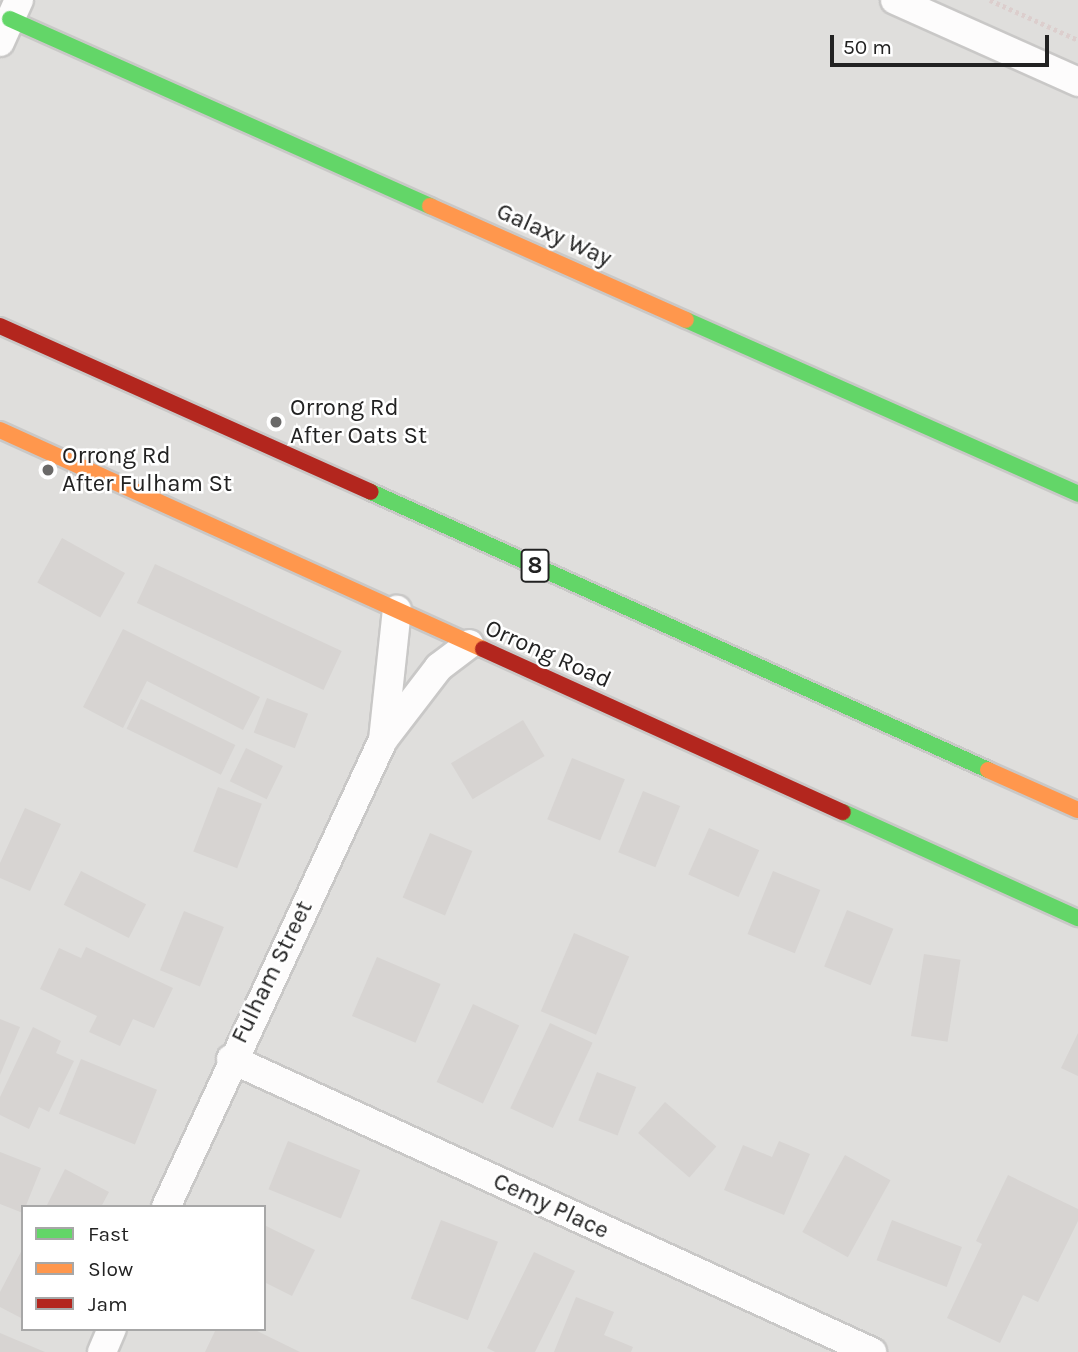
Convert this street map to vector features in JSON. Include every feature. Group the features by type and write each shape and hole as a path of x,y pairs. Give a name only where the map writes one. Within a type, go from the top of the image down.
{"main road":[{"name":"Galaxy Way","path":"10,20 1078,494"},
{"name":"8","path":"0,326 1078,810"},
{"name":"Orrong Road","path":"0,430 1078,918"}],"street":[{"path":"895,0 1078,82"},
{"name":"Fulham Street","path":"383,740 397,610"},
{"name":"Fulham Street","path":"167,1205 231,1059 383,740 439,667 469,644"},
{"name":"Cemy Place","path":"231,1059 872,1352"},
{"path":"102,1352 111,1331"}],"path":[{"path":"989,0 1078,40"}],"shaded area":[{"path":"0,0 1078,0 1078,1352 0,1352"}],"building":[{"path":"62,538 125,573 100,618 37,583"},
{"path":"155,564 342,651 324,690 137,603"},
{"path":"123,629 260,697 243,730 147,681 123,728 83,707"},
{"path":"267,698 308,714 295,748 254,733"},
{"path":"141,699 235,745 221,775 127,729"},
{"path":"523,720 545,756 473,799 451,763"},
{"path":"246,748 283,766 267,799 230,781"},
{"path":"572,758 625,779 600,841 547,819"},
{"path":"218,787 262,804 237,868 193,851"},
{"path":"643,791 680,806 655,867 618,852"},
{"path":"25,808 61,824 30,891 0,878 0,863"},
{"path":"709,828 759,850 739,897 688,875"},
{"path":"430,833 472,851 445,915 403,897"},
{"path":"81,871 146,904 129,938 64,905"},
{"path":"773,871 820,890 795,953 748,934"},
{"path":"847,910 893,929 871,985 824,967"},
{"path":"184,911 224,927 200,986 160,970"},
{"path":"574,933 629,956 596,1035 541,1011"},
{"path":"86,947 173,988 154,1028 133,1019 120,1046 89,1032 97,1016 40,989 59,948 81,958"},
{"path":"924,954 961,960 948,1042 911,1036"},
{"path":"377,957 441,984 416,1043 352,1016"},
{"path":"473,1004 519,1026 483,1103 437,1082"},
{"path":"0,1019 20,1027 0,1075"},
{"path":"550,1023 593,1043 553,1128 510,1108"},
{"path":"33,1027 61,1041 56,1053 74,1061 49,1112 39,1107 29,1129 0,1115 0,1097"},
{"path":"1078,1033 1078,1076 1061,1068"},
{"path":"81,1059 157,1090 135,1144 59,1114"},
{"path":"597,1072 636,1087 618,1136 578,1121"},
{"path":"665,1102 716,1147 689,1178 638,1133"},
{"path":"288,1141 360,1170 341,1218 269,1189"},
{"path":"779,1141 810,1154 784,1215 724,1190 743,1145 772,1157"},
{"path":"0,1152 41,1168 26,1205 21,1205 21,1212 0,1204"},
{"path":"845,1155 890,1180 848,1257 802,1232"},
{"path":"65,1169 109,1192 102,1205 47,1205"},
{"path":"1008,1175 1078,1209 1078,1221 1038,1302 1023,1295 1000,1343 947,1318 982,1244 976,1241"},
{"path":"441,1220 498,1242 468,1320 411,1298"},
{"path":"892,1220 962,1247 947,1287 877,1260"},
{"path":"266,1226 315,1250 292,1296 266,1283"},
{"path":"21,1252 21,1318 0,1307 0,1292"},
{"path":"534,1252 575,1271 535,1352 495,1352 487,1348"},
{"path":"576,1297 614,1312 604,1335 633,1347 631,1352 554,1352"},
{"path":"215,1331 257,1331 300,1352 205,1352"},
{"path":"0,1333 45,1352 0,1352"}],"traffic: fast":[{"path":"10,19 430,206"},
{"path":"686,320 1078,494"},
{"path":"371,492 988,770"},
{"path":"843,812 1078,918"}],"traffic: slow":[{"path":"430,206 686,320"},
{"path":"0,430 483,649"},
{"path":"988,770 1078,810"}],"traffic: jam":[{"path":"0,326 371,492"},
{"path":"483,649 843,812"}],"place":[{"name":"Orrong Rd After Oats St","path":"276,422"},
{"name":"Orrong Rd After Fulham St","path":"48,470"}]}
